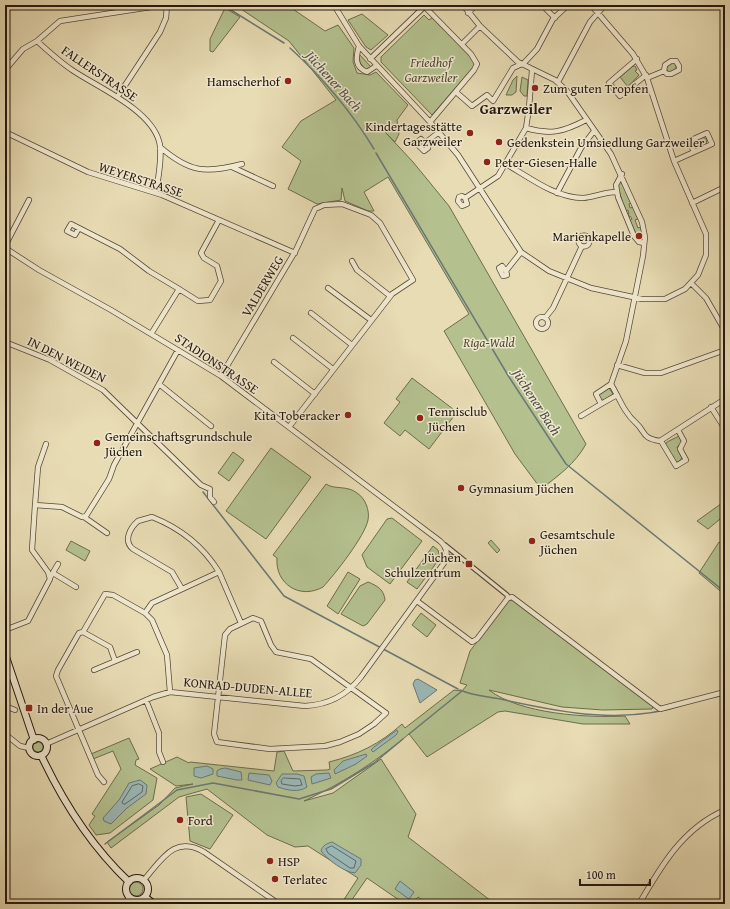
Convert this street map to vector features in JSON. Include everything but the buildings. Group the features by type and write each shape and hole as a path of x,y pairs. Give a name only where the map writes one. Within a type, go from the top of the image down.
{"main road":[{"path":"5,654 34,740"},
{"path":"39,739 46,744 45,751 41,755 33,754 29,748 31,742 34,740 39,739"},
{"path":"41,755 60,793 82,827 106,858 129,882"},
{"path":"137,879 143,881 148,888 145,897 137,900 130,897 126,889 129,882 137,879"},
{"path":"145,897 154,904"}],"street":[{"path":"5,70 21,51 37,41 55,24 65,20 128,12 165,5 166,18 160,32 118,96"},
{"path":"334,5 359,46 376,66 430,122 460,159 521,252 538,265 566,278 600,290 634,298 654,300 665,299 679,293 692,284 703,266 707,243 703,225 674,162 647,76 637,58 591,5"},
{"path":"462,5 480,26 522,64 558,82 570,95 586,120 608,149 622,174 642,222 644,244 626,341 611,384 596,395 601,404"},
{"path":"468,13 476,5"},
{"path":"542,5 555,18"},
{"path":"456,92 472,106 487,95 493,101 513,68 522,64 540,45 555,18 568,5"},
{"path":"558,82 584,34 598,12 605,5"},
{"path":"370,59 425,6 462,44 477,62 476,68 430,122"},
{"path":"462,44 480,26"},
{"name":"FALLERSTRASSE","path":"37,41 74,71 118,96 154,130 159,139 160,147 156,193"},
{"path":"359,46 356,60 360,68 368,72 376,66"},
{"path":"637,58 609,83 620,96 647,76 664,71"},
{"path":"465,198 496,178 506,164 526,128 532,70"},
{"path":"526,128 550,133 568,129 586,120"},
{"path":"557,193 581,148 594,131"},
{"name":"WEYERSTRASSE","path":"5,132 88,172 156,193 294,253"},
{"path":"425,143 438,132"},
{"path":"674,162 712,144 707,133 689,141 694,152"},
{"path":"160,147 176,160 190,167 209,169 242,164"},
{"path":"506,164 557,193 572,197 583,198 616,192"},
{"path":"230,167 273,186"},
{"path":"622,174 616,182 616,192 633,234 638,241 644,244"},
{"path":"692,203 725,188"},
{"path":"5,247 29,200"},
{"name":"VALDERWEG","path":"221,376 294,253 313,212 318,207 342,204 375,217 413,280 398,288 390,296"},
{"path":"79,228 120,249 149,272 198,301 210,300 221,281 217,266 204,258 202,253 219,220"},
{"path":"545,318 553,308 582,246"},
{"name":"STADIONSTRASSE","path":"5,247 39,270 221,376 443,544"},
{"path":"506,271 521,252"},
{"path":"289,428 390,296 357,270 352,261"},
{"path":"692,284 706,298 725,331"},
{"path":"328,288 371,320"},
{"path":"151,334 179,289"},
{"path":"311,313 352,345"},
{"path":"293,338 334,369"},
{"name":"IN DEN WEIDEN","path":"5,342 46,358 96,385 138,422 201,484 210,488 210,497 214,502"},
{"path":"84,517 106,484 122,451 178,350"},
{"path":"617,364 645,373 661,373 725,350"},
{"path":"274,362 315,394"},
{"path":"159,384 211,426"},
{"path":"611,384 630,419 636,423 643,434 661,441 676,466 686,460 680,450 684,441 678,430"},
{"path":"580,416 616,395"},
{"path":"661,441 725,399"},
{"path":"712,407 725,429"},
{"path":"46,444 38,469 32,550 52,575 76,587"},
{"path":"35,505 62,507 84,517 107,532"},
{"path":"182,590 172,572 132,549 129,545 128,536 139,520 153,517 194,540 219,572 241,623"},
{"path":"443,544 446,556 462,559"},
{"path":"443,544 507,595 508,598"},
{"name":"KONRAD-DUDEN-ALLEE","path":"46,744 146,700 170,692 310,706 335,699 351,688 380,652 427,587 444,562 446,556"},
{"path":"5,630 28,621 40,602 58,564"},
{"path":"145,613 152,603 219,572"},
{"path":"104,782 98,775 56,676 79,633 82,632 101,598 106,593 145,613 152,620 166,653 170,692"},
{"path":"417,601 472,642 477,639 508,598"},
{"path":"508,598 513,598 661,709 696,698 725,692"},
{"path":"253,618 261,622 275,651 281,654 308,658 351,688 386,713 374,724 354,737 337,744 313,748 284,747 268,749 217,742 214,739 225,635 228,629 253,618"},
{"path":"82,632 110,647 115,661"},
{"path":"94,670 137,652"},
{"path":"146,700 159,733 159,752 163,762"},
{"path":"5,706 15,710"},
{"path":"5,734 20,746 29,748"},
{"path":"639,904 677,846 697,826 725,810"},
{"path":"143,881 170,851 180,846 191,846 204,852 279,904"},
{"path":"124,904 130,897"}],"green space":[{"name":"Riga-Wald","path":"235,5 287,5 325,31 338,25 354,48 353,62 357,73 370,75 376,72 408,105 397,120 399,134 395,142 385,132 413,162 449,206 586,444 572,463 541,489 515,454 444,331 469,314 388,177 364,192 374,211 368,211 345,201 342,188 341,200 317,204 288,189 301,161 282,147 301,121 336,100 289,41"},
{"path":"225,8 240,17 213,52 210,51 210,39"},
{"path":"362,14 388,35 371,50 366,47 348,20"},
{"name":"Friedhof Garzweiler","path":"424,15 429,20 433,17 474,58 476,64 432,115 381,62 381,57"},
{"path":"359,54 371,67 370,68 366,70 360,63"},
{"path":"669,62 673,62 675,63 675,71 669,72 666,69 666,65"},
{"path":"635,66 637,70 635,71 639,75 628,87 620,77"},
{"path":"517,76 516,92 512,95 506,95 513,80"},
{"path":"522,77 528,80 527,96 524,96 520,91"},
{"path":"703,137 707,139 706,144 697,148 693,146 694,141"},
{"path":"619,182 621,182 632,202 629,204 630,208 634,207 638,219 635,220 638,228 641,227 642,236 639,239 629,221 632,219 630,216 627,217 626,215 629,214 628,210 625,211 618,187"},
{"name":"Tennisclub Jüchen","path":"412,378 457,412 429,449 405,430 400,436 384,423 400,402 396,399"},
{"path":"609,388 613,394 604,400 601,400 598,395"},
{"path":"679,436 682,443 677,447 682,458 678,462 675,461 665,445 667,442"},
{"path":"271,448 311,477 266,539 226,511"},
{"path":"233,452 244,460 229,481 218,473"},
{"path":"326,484 333,487 349,489 360,495 368,508 368,520 366,527 356,545 323,587 314,591 306,592 291,587 285,582 277,567 277,558 273,555"},
{"path":"725,501 725,515 708,529 697,521"},
{"path":"392,518 422,541 390,584 367,567 362,555 387,519"},
{"path":"491,540 500,550 497,553 488,543"},
{"path":"71,541 90,551 85,561 66,550"},
{"path":"719,542 725,546 725,595 699,573"},
{"path":"433,546 438,550 440,558 417,589 407,582"},
{"path":"348,572 360,579 338,614 327,606"},
{"path":"368,582 380,589 385,600 367,624 363,626 341,614 360,586"},
{"path":"509,600 514,600 653,706 652,709 603,710 562,707 489,690 502,698 536,709 573,715 625,716 630,724 583,724 505,711 498,712 427,757 409,734 384,754 359,771 333,787 304,801 333,793 381,759 416,814 408,837 495,904 428,904 418,897 413,904 397,904 399,900 367,878 349,904 341,904 358,878 308,846 295,847 267,835 207,789 179,797 111,848 107,842 159,805 175,788 193,784 176,786 150,769 177,757 189,763 274,771 277,752 284,751 293,771 327,770 330,769 329,762 368,748 402,724 405,728 454,690 462,691 467,685 460,683 470,651"},
{"path":"421,613 436,625 427,637 412,625"},
{"path":"129,738 139,759 136,760 135,765 157,778 153,800 110,833 96,835 89,825 95,816 92,814 121,769 113,751 93,759 91,754"},
{"path":"36,742 40,742 42,743 42,751 36,752 33,749 33,745"},
{"path":"201,794 233,815 210,849 190,841 186,797"},
{"path":"133,882 139,882 143,886 143,892 139,896 133,896 129,892 129,886"}],"water":[{"path":"418,679 437,690 420,703 413,684 415,680"},
{"path":"397,730 398,732 396,735 373,752 371,750 374,747"},
{"path":"366,754 367,756 356,764 335,774 334,770 343,761"},
{"path":"207,766 213,769 213,774 201,778 194,776 194,768"},
{"path":"225,768 241,772 242,780 217,776 217,771"},
{"path":"249,773 269,775 272,781 270,785 248,780"},
{"path":"329,773 331,778 312,784 311,777 316,774"},
{"path":"282,774 297,774 304,776 307,787 300,790 289,790 278,787 276,783"},
{"path":"140,780 147,785 146,794 127,808 111,824 104,821 103,818 119,800 129,783"},
{"path":"332,842 361,859 361,865 355,873 336,865 321,851 325,845"},
{"path":"400,881 414,892 409,899 395,889"}],"waterway":[{"name":"Jüchener Bach","path":"223,5 284,43"},
{"name":"Jüchener Bach","path":"290,48 314,71 346,108 374,149"},
{"name":"Jüchener Bach","path":"376,153 509,377 566,464 725,592"},
{"name":"Jüchener Bach","path":"203,492 284,596 458,689"},
{"name":"Jüchener Bach","path":"460,690 476,695 550,709 596,715 641,714 686,704"},
{"path":"409,734 462,691"},
{"name":"Jüchener Bach","path":"705,699 725,695"},
{"path":"105,844 177,790 213,783 299,799 331,789 374,763 403,739"}],"place":[{"name":"Hamscherhof","path":"288,81"},
{"name":"Zum guten Tropfen","path":"535,88"},
{"name":"Kindertagesstätte Garzweiler","path":"470,133"},
{"name":"Gedenkstein Umsiedlung Garzweiler","path":"499,142"},
{"name":"Peter-Giesen-Halle","path":"487,162"},
{"name":"Marienkapelle","path":"639,236"},
{"name":"Kita Toberacker","path":"348,415"},
{"name":"Tennisclub Jüchen","path":"420,418"},
{"name":"Gemeinschaftsgrundschule Jüchen","path":"97,443"},
{"name":"Gymnasium Jüchen","path":"461,488"},
{"name":"Gesamtschule Jüchen","path":"532,541"},
{"name":"Jüchen Schulzentrum","path":"469,564"},
{"name":"In der Aue","path":"29,708"},
{"name":"Ford","path":"180,820"},
{"name":"HSP","path":"270,861"},
{"name":"Terlatec","path":"275,879"}],"district":[{"name":"Garzweiler","path":"516,109"}]}
